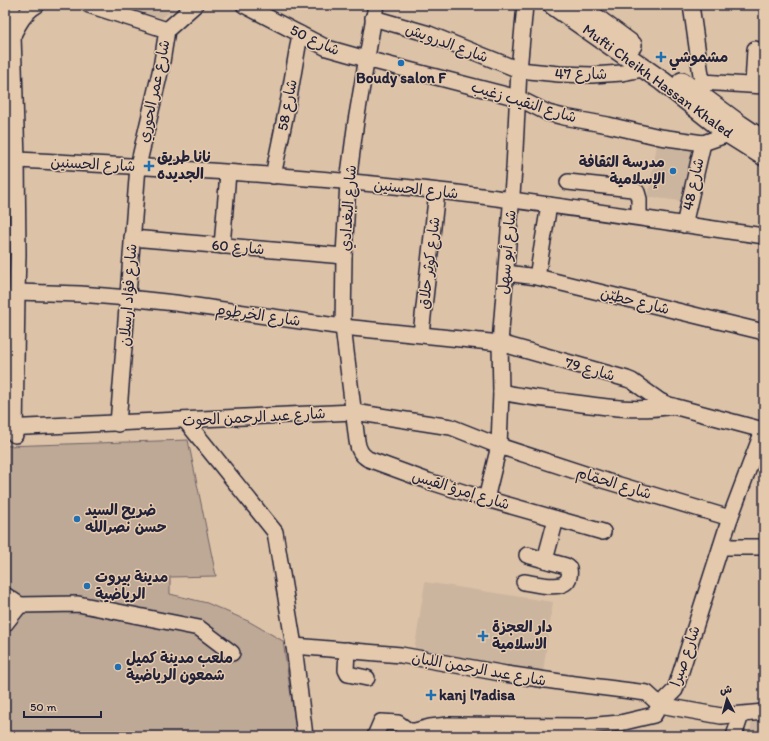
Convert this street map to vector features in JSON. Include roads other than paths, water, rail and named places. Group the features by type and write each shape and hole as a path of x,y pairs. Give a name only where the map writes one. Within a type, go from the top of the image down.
{"main road":[{"name":"Mufti Cheikh Hassan Khaled","path":"553,5 662,81 704,98 728,134 764,156"},
{"name":"Mufti Cheikh Hassan Khaled","path":"578,5 655,63 764,141"}],"street":[{"path":"10,432 18,254 17,160 12,5"},
{"path":"13,36 26,14 37,5"},
{"path":"89,5 167,30"},
{"name":"شارع عمر الحوري","path":"138,166 161,68 167,30 195,5"},
{"name":"شارع 50","path":"244,5 327,48 366,59"},
{"name":"شارع أبو سهل","path":"486,499 499,446 500,343 525,5"},
{"path":"691,5 704,98 758,86 755,49"},
{"name":"شارع الدرويش","path":"374,12 519,70"},
{"name":"شارع البغدادي","path":"354,416 344,327 344,256 348,182 356,121 374,12"},
{"name":"شارع 58","path":"273,176 300,34"},
{"name":"شارع النقيب زغيب","path":"366,59 518,98 548,113 660,137 703,143 728,134"},
{"name":"شارع 47","path":"519,70 575,76 632,72 643,69"},
{"name":"شارع 48","path":"684,225 703,143"},
{"name":"شارع الحسنين","path":"17,160 138,166 348,182 437,191 639,217 764,236"},
{"name":"شارع فؤاد ارسلان","path":"118,424 138,166"},
{"path":"222,246 228,173"},
{"path":"568,182 632,190 637,192 639,199 639,217"},
{"name":"شارع كوثر حلاق","path":"421,334 437,191"},
{"path":"537,277 549,205"},
{"name":"شارع 60","path":"132,238 344,256"},
{"name":"شارع حطيّن","path":"506,273 537,277 764,332"},
{"name":"شارع الخرطوم","path":"17,292 80,294 128,298 175,303 344,327 500,343"},
{"name":"شارع 79","path":"500,343 627,379 664,403 674,406"},
{"path":"500,392 587,405 626,409 652,409 674,406 764,429"},
{"name":"شارع عبد الرحمن الحوت","path":"10,432 354,416 451,427 499,446"},
{"name":"شارع إمرؤ القيس","path":"354,416 358,446 364,456 428,481 603,532"},
{"name":"شارع عبد الرحمن الحوت","path":"10,432 118,424 188,424"},
{"path":"188,424 275,532 294,646 305,736"},
{"name":"شارع صبرا","path":"375,736 381,722 398,723 414,734 430,727 448,725 580,726 620,723 654,715 660,705 675,690 730,518 764,429"},
{"name":"شارع الحمّام","path":"499,446 606,481 730,518"},
{"path":"545,560 556,519"},
{"path":"721,547 764,547"},
{"path":"524,582 559,586 565,584 569,577 569,568 566,566 526,555"},
{"path":"5,594 20,605 78,604 199,628 232,653"},
{"path":"5,624 20,605"},
{"name":"شارع عبد الرحمن اللبان","path":"294,646 401,655 506,674 567,683 647,692 660,705"},
{"path":"347,650 346,670 348,674 367,678"},
{"path":"660,705 721,716 764,712"},
{"path":"734,736 741,715"}],"place":[{"name":"مشموشي","path":"661,57"},
{"name":"Boudy salon F","path":"401,63"},
{"name":"نانا طريق الجديده","path":"149,166"},
{"name":"مدرسة الثقافة الإسلامية","path":"673,171"},
{"name":"ضريح السيد حسن نصرالله","path":"77,519"},
{"name":"مدينة بيروت الرياضية","path":"87,586"},
{"name":"دار العجزة الاسلامية","path":"483,636"},
{"name":"ملعب مدينة كميل شمعون الرياضية","path":"118,667"},
{"name":"kanj l7adisa","path":"431,695"}]}
